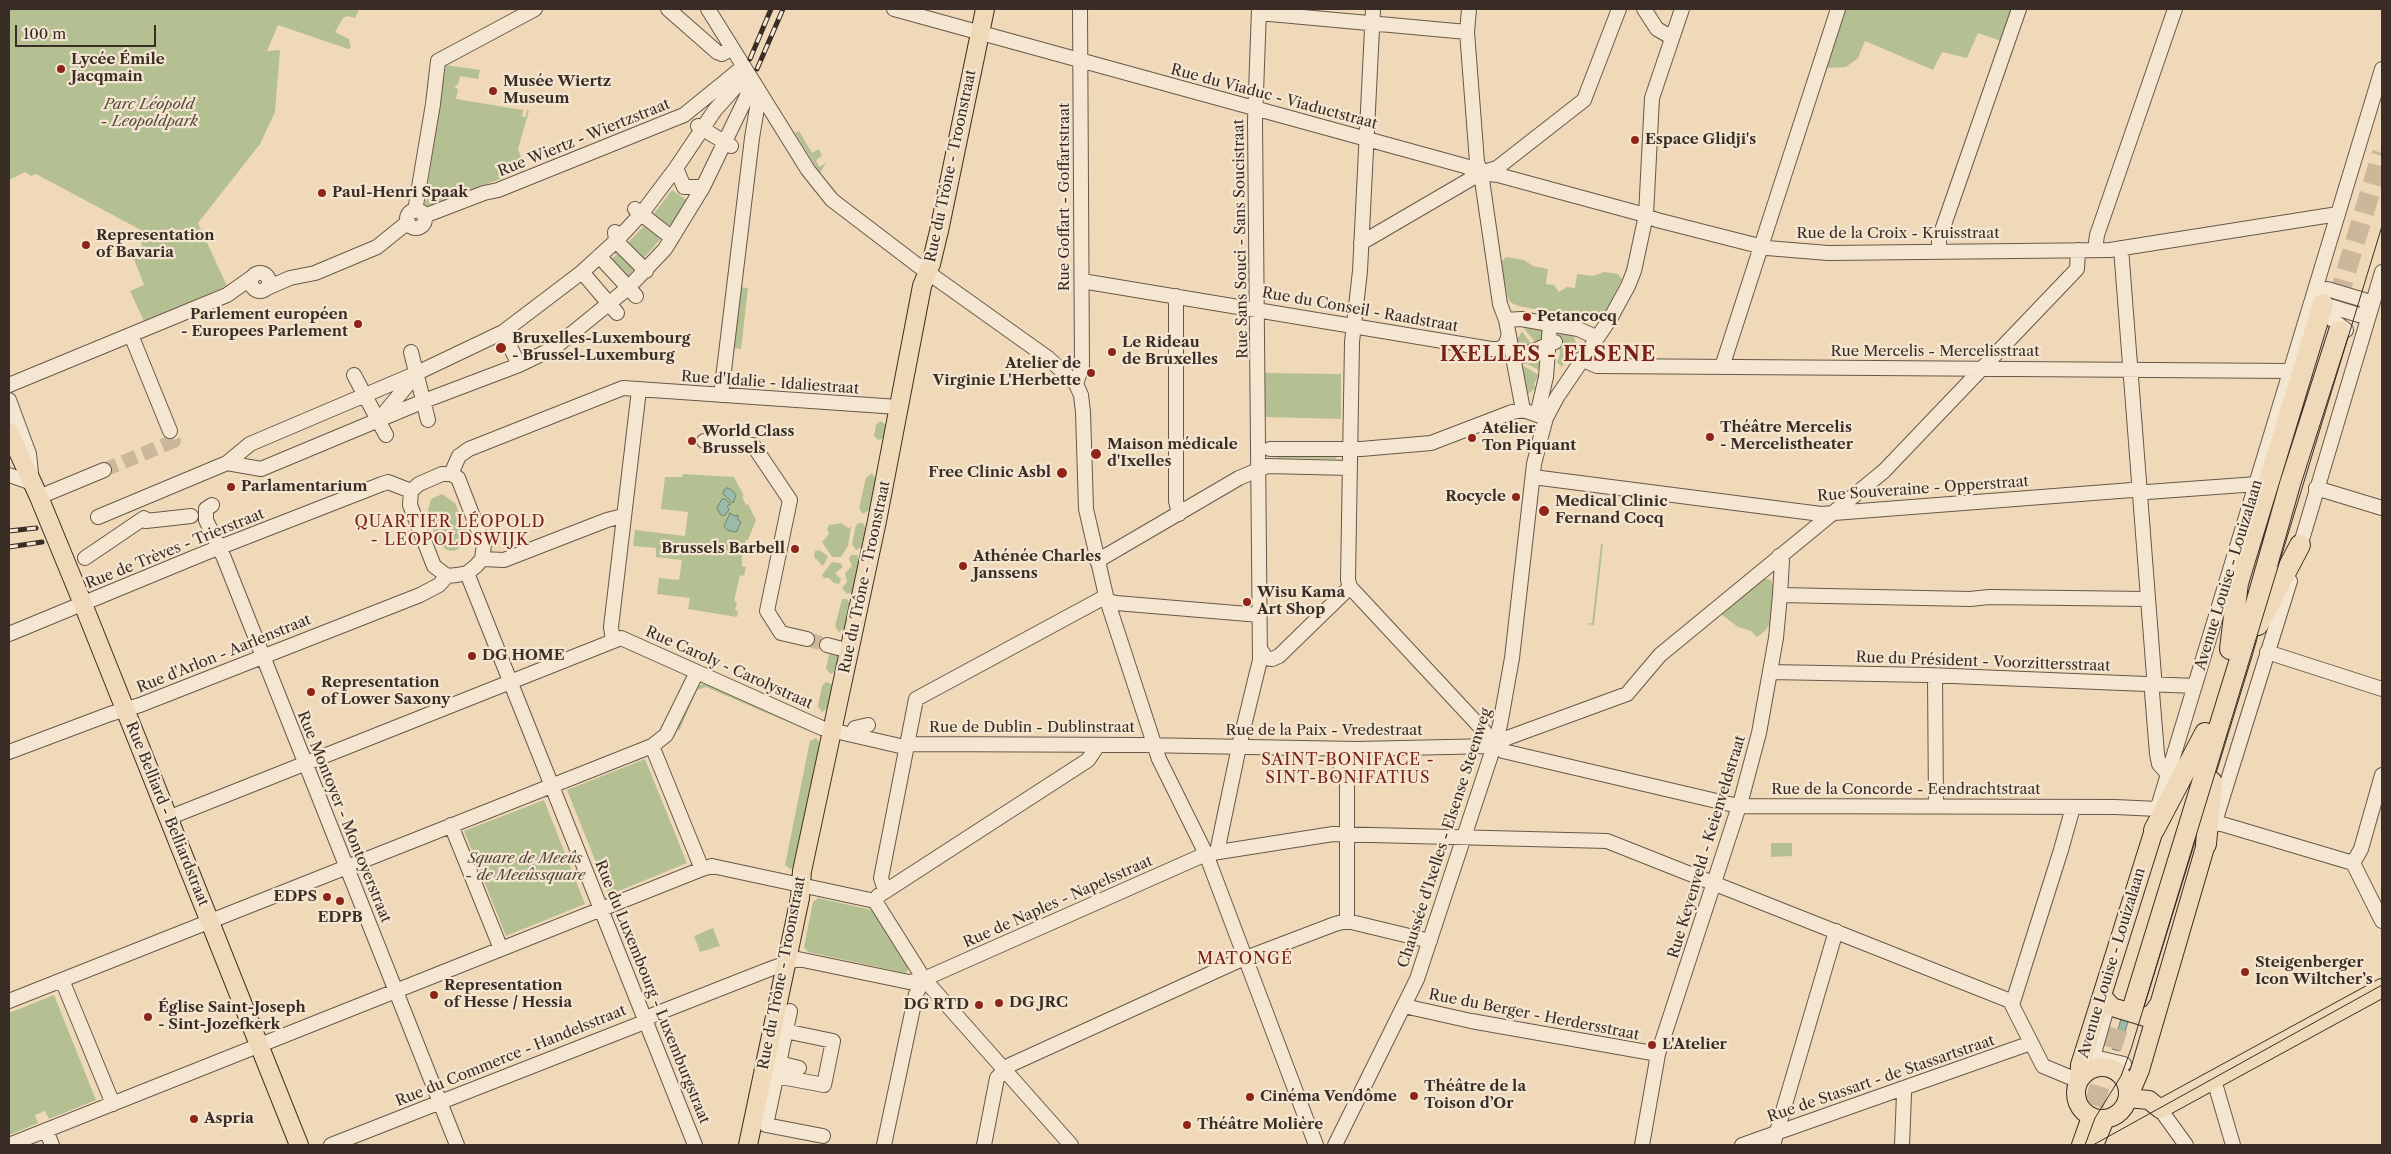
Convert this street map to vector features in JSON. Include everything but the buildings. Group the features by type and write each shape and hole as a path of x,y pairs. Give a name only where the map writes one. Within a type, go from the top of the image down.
{"highway":[{"path":"2236,651 2237,567 2321,296"},
{"name":"Avenue Louise - Louizalaan","path":"2120,1012 2211,734 2236,651 2279,486 2343,327"},
{"path":"2236,651 2276,592 2300,545"},
{"path":"2154,830 2211,734"},
{"path":"2206,844 2211,734"}],"main road":[{"name":"Rue du Trône - Troonstraat","path":"748,1145 800,898 801,885 850,651 923,282 939,231 985,9"},
{"name":"Rue Belliard - Belliardstraat","path":"9,432 83,604 299,1145"},
{"name":"Avenue Louise - Louizalaan","path":"2079,1081 2080,1064 2120,1012 2154,830"},
{"path":"2128,1098 2124,1079 2109,1068 2089,1071 2079,1081 2077,1099 2084,1112 2098,1118 2121,1111 2128,1098 2138,1076 2206,844"},
{"path":"2128,1098 2149,1100 2160,1109 2382,988"},
{"path":"2120,1012 2112,1007 2145,1016 2153,1013 2159,1004"},
{"path":"2081,1145 2098,1118"},
{"path":"2094,1145 2098,1118"}],"street":[{"path":"416,216 438,61 535,9"},
{"path":"668,9 717,52 722,54 732,48"},
{"path":"708,9 732,48 744,83 763,98 808,170 832,200 927,272 1048,358 1076,384 1081,395 1086,510 1107,600 1155,745 1169,780 1211,853 1246,957 1316,1145"},
{"name":"Rue du Viaduc - Viaductstraat","path":"894,9 1465,166 1481,173 1646,215"},
{"name":"Rue Goffart - Goffartstraat","path":"1076,384 1082,366 1080,9"},
{"path":"1373,9 1361,243 1352,342 1348,580 1350,587 1484,731 1494,746 1507,738 1625,695 1660,655 1884,471 2072,274 2076,269 2078,250"},
{"path":"1470,9 1467,32 1477,162 1481,173 1500,304 1506,320 1508,336 1518,361 1522,404"},
{"path":"1361,243 1481,173 1497,168 1584,100 1619,9"},
{"path":"1644,9 1657,30 1671,37"},
{"path":"1522,404 1542,416 1610,319 1628,286 1634,271 1646,215 1652,98 1682,9"},
{"path":"1722,367 1838,9"},
{"path":"1939,252 1939,239 2019,9"},
{"path":"2094,250 2097,235 2175,9"},
{"path":"1259,11 1372,24 1467,32"},
{"name":"Rue Sans Souci - Sans Soucistraat","path":"1211,853 1260,660 1256,109 1259,11"},
{"name":"Avenue Louise - Louizalaan","path":"2154,830 2158,808 2195,686 2237,567 2257,484 2291,371 2321,296 2338,214 2382,69"},
{"path":"98,517 227,463 250,444 417,374 503,332 582,272 599,256 676,168 700,128 715,110 744,83"},
{"path":"227,463 261,469 424,401 519,365 554,348 613,309 632,292 646,271 670,247 702,187 728,145 744,83"},
{"name":"Rue Wiertz - Wiertzstraat","path":"9,384 260,283 315,273 377,247 416,216 513,184 684,115 744,83"},
{"path":"721,395 752,138 758,102 763,98"},
{"path":"700,128 728,145"},
{"path":"676,168 684,187 702,187"},
{"path":"638,211 670,247"},
{"name":"Rue de la Croix - Kruisstraat","path":"1646,215 1657,220 1761,247 1828,253 2094,250 2121,248 2338,214"},
{"path":"615,236 646,271"},
{"path":"2121,248 2140,491 2157,754 2160,764 2168,774"},
{"path":"599,256 632,292"},
{"path":"582,272 591,293 613,309"},
{"path":"2206,844 2215,822 2268,652 2316,488 2376,312 2382,272"},
{"name":"Rue du Conseil - Raadstraat","path":"1082,281 1492,349 1500,348 1506,344 1508,336"},
{"path":"1176,296 1176,501 1179,514"},
{"path":"2321,296 2359,315 2376,312"},
{"path":"1506,320 1524,325 1554,321 1576,333 1596,337"},
{"name":"Chaussée d'Ixelles - Elsense Steenweg","path":"1335,1145 1417,979 1500,724 1518,620 1533,470 1542,416 1542,392 1547,377 1546,345 1554,321"},
{"path":"503,332 513,343 519,365"},
{"path":"136,333 170,431"},
{"path":"1518,361 1546,345"},
{"path":"411,352 428,420"},
{"name":"Rue Mercelis - Mercelisstraat","path":"1581,359 1597,366 2131,368 2291,371"},
{"path":"378,420 417,374"},
{"path":"354,375 386,435"},
{"path":"168,818 613,641 611,627 639,390 617,389 469,449 459,456 451,474"},
{"name":"Rue d'Idalie - Idaliestraat","path":"639,390 898,407"},
{"path":"365,395 424,401"},
{"name":"Rue Belliard - Belliardstraat","path":"9,400 29,454 35,490"},
{"path":"1270,449 1351,450 1431,443 1497,417 1522,404"},
{"path":"704,442 753,445 790,500 767,611 782,634 807,639"},
{"path":"1097,561 1239,478 1267,466 1350,468"},
{"path":"9,474 35,490 104,470"},
{"name":"Rue Souveraine - Opperstraat","path":"1533,470 1821,514 2257,484"},
{"path":"442,474 451,474 458,478 480,530 484,546 482,559 467,573 446,576 434,566 410,505 411,491 430,478 442,474"},
{"name":"Rue de Trèves - Trierstraat","path":"9,634 96,597 382,484 388,482 411,491"},
{"path":"2316,488 2382,508"},
{"path":"137,501 146,521 191,516"},
{"name":"Rue Montoyer - Montoyerstraat","path":"212,505 205,513 457,1145"},
{"path":"482,559 504,560 623,516"},
{"path":"85,558 144,518"},
{"name":"Rue Keyenveld - Keienveldstraat","path":"1642,1145 1658,1054 1714,883 1759,733 1770,672 1780,595 1782,561 1779,556"},
{"name":"Rue du Luxembourg - Luxemburgstraat","path":"467,573 695,1145"},
{"name":"Rue d'Arlon - Aarlenstraat","path":"9,752 420,595 439,585 446,576"},
{"path":"1260,649 1266,658 1272,659 1280,656 1350,587"},
{"path":"1780,595 1970,599 1989,597 2147,599"},
{"path":"885,890 882,878 916,699 1101,599 1116,603 1260,615"},
{"name":"Rue Caroly - Carolystraat","path":"613,641 624,639 822,728 900,746 908,744"},
{"path":"827,644 850,651"},
{"path":"2268,652 2382,689"},
{"path":"9,1001 652,746 663,739 697,672"},
{"name":"Rue du Président - Voorzittersstraat","path":"1770,672 2195,686"},
{"path":"1935,676 1936,806"},
{"path":"1534,729 1528,735 1526,746 1528,751 1537,759"},
{"name":"Rue de Dublin - Dublinstraat","path":"908,744 1155,745"},
{"path":"875,901 885,890 1088,760 1098,745"},
{"name":"Rue de la Paix - Vredestraat","path":"1155,745 1339,749 1482,748 1494,746"},
{"path":"652,746 702,869"},
{"name":"Rue de la Concorde - Eendrachtstraat","path":"1494,746 1504,751 1738,806 2115,806 2158,808"},
{"path":"1339,749 1341,772 1347,776"},
{"path":"1347,776 1354,772 1356,749"},
{"path":"1347,776 1347,921"},
{"path":"2353,863 2362,849 2382,776"},
{"path":"2073,807 2062,850 2012,1008 2044,1068 2079,1081"},
{"path":"2215,822 2353,863 2382,921"},
{"path":"451,825 501,949"},
{"name":"Rue de Naples - Napelsstraat","path":"924,979 1211,853 1347,833 1607,841 2013,1002"},
{"path":"9,1145 712,866 875,901 924,979 1071,1145"},
{"path":"984,1145 997,1078 1010,1065 1246,957 1347,921 1430,941"},
{"path":"1775,1139 1836,931"},
{"name":"Rue du Commerce - Handelsstraat","path":"331,1145 798,959 909,982 924,979"},
{"path":"884,1145 916,994 924,979"},
{"path":"62,980 113,1104"},
{"name":"Rue du Berger - Herdersstraat","path":"1404,1006 1495,1025 1658,1054"},
{"path":"790,1011 766,1125 822,1137"},
{"path":"2120,1012 2091,1057 2123,1063"},
{"path":"778,1070 824,1086 833,1041 786,1031"},
{"name":"Rue de Stassart - de Stassartstraat","path":"1742,1145 1775,1139 1902,1089 2031,1043"},
{"path":"778,1070 799,1068"},
{"path":"2214,1080 2234,1145"},
{"path":"1902,1089 1904,1094 1902,1145"},
{"path":"2160,1109 2186,1145"},
{"path":"46,1130 52,1145"},
{"path":"799,1131 810,1145"}],"green space":[{"name":"Parc Léopold - Leopoldpark","path":"9,9 359,9 355,18 348,16 343,18 335,32 349,39 351,48 348,49 278,25 267,51 280,50 275,112 260,144 198,223 227,286 144,321 130,291 144,285 132,254 142,250 141,230 36,174 31,176 25,172 9,180"},
{"path":"1845,9 2012,9 2001,41 1978,33 1967,58 1942,52 1933,70 1865,41 1858,58 1846,67 1826,68"},
{"path":"446,65 480,70 478,79 460,76 458,85 455,88 458,89 456,99 523,110 522,117 526,117 527,110 529,111 518,149 525,169 429,207 425,204"},
{"path":"799,131 812,153 819,149 822,156 816,160 819,167 826,163 820,173 795,133"},
{"path":"672,190 687,200 665,234 627,277 611,260 646,224"},
{"path":"1506,257 1524,260 1533,266 1548,269 1546,284 1554,285 1559,292 1567,287 1575,288 1577,274 1593,276 1604,272 1618,274 1622,279 1606,310 1596,317 1562,314 1518,306 1510,302 1507,295 1501,262"},
{"path":"740,287 748,288 741,349 733,348"},
{"path":"1527,326 1543,328 1544,344 1539,346 1524,329"},
{"path":"1522,331 1534,348 1515,355 1514,345"},
{"path":"1563,331 1572,332 1576,343 1562,367 1557,362 1560,355 1558,336"},
{"path":"1538,352 1545,363 1541,371 1523,362"},
{"path":"1520,364 1539,375 1534,384 1536,388 1522,398"},
{"path":"1265,373 1341,374 1341,419 1265,417"},
{"path":"880,421 887,425 884,438 878,440 874,436 876,425"},
{"path":"1277,453 1337,454 1336,459 1277,458"},
{"path":"872,473 876,480 869,510 863,514 859,508 866,478"},
{"path":"683,474 734,477 744,496 742,497 746,505 748,504 756,520 748,540 746,540 742,557 742,566 746,567 744,576 740,575 734,601 737,602 735,610 738,611 737,617 688,609 690,598 657,594 659,578 679,580 682,560 656,557 656,548 633,546 635,530 685,536 688,512 661,509 665,477 682,477"},
{"path":"442,494 455,503 467,532 463,546 454,551 447,550 438,543 427,514 431,499"},
{"path":"841,523 848,528 851,527 848,546 841,557 832,557 822,542 829,534 827,529 829,525"},
{"path":"863,523 866,529 861,547 856,550 852,544 856,525"},
{"path":"1601,544 1603,544 1594,625 1587,624 1592,623"},
{"path":"819,550 828,556 823,566 814,557 815,551"},
{"path":"851,555 857,555 859,561 852,592 847,594 842,588 847,582 845,573 852,566 849,559"},
{"path":"832,562 840,563 843,567 835,573 841,579 839,584 834,583 829,578 824,578 822,575"},
{"path":"1762,578 1771,580 1774,588 1772,620 1765,631 1757,637 1751,631 1738,627 1722,615 1724,609"},
{"path":"842,599 847,599 850,605 845,628 839,632 835,626"},
{"path":"832,653 838,655 838,659 835,672 830,674 826,668 829,655"},
{"path":"826,682 832,684 832,688 828,708 822,712 818,706 822,686"},
{"path":"705,683 814,732 706,687 697,690 679,731 677,727 697,686"},
{"path":"816,738 821,744 795,867 790,869 785,865 810,741"},
{"name":"Square de Meeûs - de Meeûssquare","path":"645,759 687,863 609,895 567,790"},
{"name":"Square de Meeûs - de Meeûssquare","path":"544,800 585,904 506,936 464,831"},
{"path":"1771,843 1792,843 1792,856 1771,857"},
{"path":"818,898 872,910 909,966 906,973 808,952 804,947 813,902"},
{"path":"713,928 720,946 700,952 694,936"},
{"path":"54,995 96,1100 49,1119 45,1111 35,1115 38,1123 9,1135 9,1013"}],"shaded area":[{"path":"727,488 736,495 733,503 723,494"},
{"path":"722,499 731,504 727,506 729,510 724,516 720,514 717,508"},
{"path":"730,513 734,516 738,515 738,520 741,522 735,532 727,530 724,526"},
{"path":"2121,1019 2128,1022 2119,1051 2112,1049"}],"tunnel":[{"path":"2329,328 2382,153"},
{"path":"104,470 174,441 170,431"},
{"path":"807,639 827,645"},
{"path":"2085,1134 2125,1005"}],"tram line":[{"path":"2085,1145 2095,1118 2121,1076 2131,1049 2382,226"},
{"path":"2093,1145 2382,985"}],"railway":[{"path":"750,59 771,9"},
{"path":"757,69 783,9"},
{"path":"9,531 36,528"},
{"path":"9,547 42,542"}],"place":[{"name":"Lycée Émile Jacqmain","path":"61,69"},
{"name":"Musée Wiertz Museum","path":"493,91"},
{"name":"Espace Glidji's","path":"1635,140"},
{"name":"Paul-Henri Spaak","path":"322,193"},
{"name":"Representation of Bavaria","path":"86,245"},
{"name":"Petancocq","path":"1527,317"},
{"name":"Parlement européen - Europees Parlement","path":"358,324"},
{"name":"Bruxelles-Luxembourg - Brussel-Luxemburg","path":"501,348"},
{"name":"Le Rideau de Bruxelles","path":"1112,352"},
{"name":"Atelier de Virginie L'Herbette","path":"1091,373"},
{"name":"Théâtre Mercelis - Mercelistheater","path":"1710,437"},
{"name":"Atelier Ton Piquant","path":"1472,438"},
{"name":"World Class Brussels","path":"692,441"},
{"name":"Maison médicale d'Ixelles","path":"1096,454"},
{"name":"Free Clinic Asbl","path":"1062,473"},
{"name":"Parlamentarium","path":"231,487"},
{"name":"Rocycle","path":"1516,497"},
{"name":"Medical Clinic Fernand Cocq","path":"1544,511"},
{"name":"Brussels Barbell","path":"795,549"},
{"name":"Athénée Charles Janssens","path":"963,566"},
{"name":"Wisu Kama Art Shop","path":"1247,602"},
{"name":"DG HOME","path":"472,656"},
{"name":"Representation of Lower Saxony","path":"311,692"},
{"name":"EDPS","path":"327,897"},
{"name":"EDPB","path":"340,901"},
{"name":"Steigenberger Icon Wiltcher’s","path":"2245,972"},
{"name":"Representation of Hesse / Hessia","path":"434,995"},
{"name":"DG JRC","path":"999,1003"},
{"name":"DG RTD","path":"979,1005"},
{"name":"Église Saint-Joseph - Sint-Jozefkerk","path":"148,1017"},
{"name":"L'Atelier","path":"1652,1045"},
{"name":"Théâtre de la Toison d’Or","path":"1414,1096"},
{"name":"Cinéma Vendôme","path":"1250,1097"},
{"name":"Aspria","path":"194,1119"},
{"name":"Théâtre Molière","path":"1187,1125"}],"district":[{"name":"IXELLES - ELSENE","path":"1548,355"},
{"name":"QUARTIER LÉOPOLD - LEOPOLDSWIJK","path":"450,531"},
{"name":"SAINT-BONIFACE - SINT-BONIFATIUS","path":"1348,769"},
{"name":"MATONGÉ","path":"1245,959"}]}
